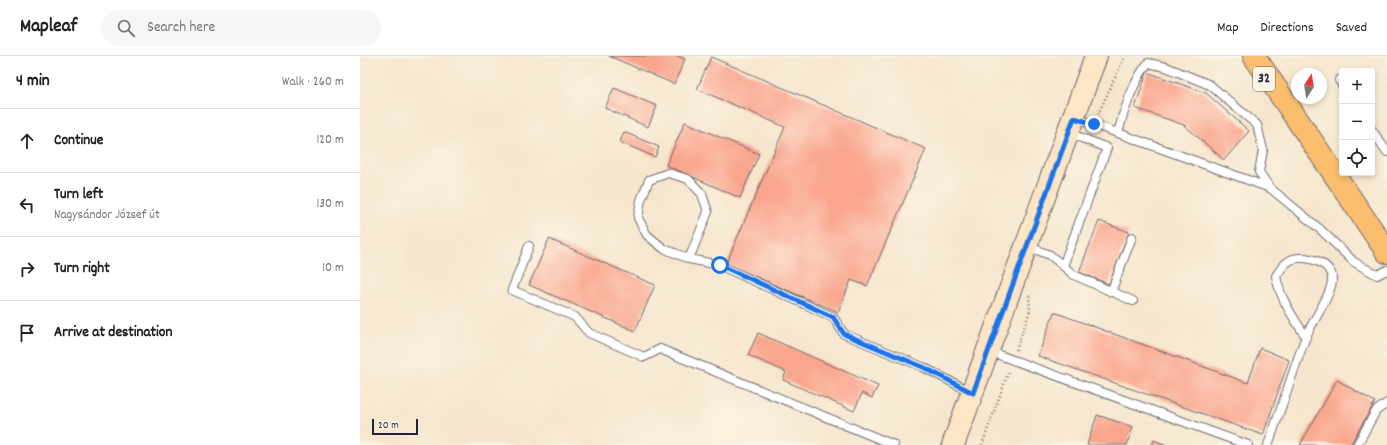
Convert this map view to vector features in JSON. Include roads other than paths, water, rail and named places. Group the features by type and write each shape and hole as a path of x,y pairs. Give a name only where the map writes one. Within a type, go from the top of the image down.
{"main road":[{"name":"32","path":"1240,56 1287,102"},
{"name":"32","path":"1254,56 1287,102 1387,252"}],"street":[{"path":"953,445 1096,56"},
{"path":"1074,117 1112,56"}],"lane":[{"path":"1118,133 1121,119 1142,70 1148,63 1166,67 1210,85 1257,125 1263,150 1259,172 1270,188 1321,230 1354,262 1377,275 1387,270"},
{"path":"1074,117 1270,188"},
{"path":"1062,266 1107,148 1074,117"},
{"path":"1375,134 1387,152"},
{"path":"689,259 708,212 702,194 688,179 668,173 649,180 641,200 638,218 647,236 663,248 689,259 720,265 833,317 844,334 923,367 973,393"},
{"path":"1111,292 1132,237"},
{"path":"528,246 512,290 575,318 589,333 644,357 660,349 894,445"},
{"path":"1027,246 1050,255 1074,275 1133,301"},
{"path":"1268,445 1306,337 1324,303 1332,280 1329,271 1321,262 1297,258 1284,263 1276,276 1278,288 1286,305 1306,337"},
{"path":"988,351 1248,445"},
{"path":"1357,445 1376,412 1387,403"}]}
